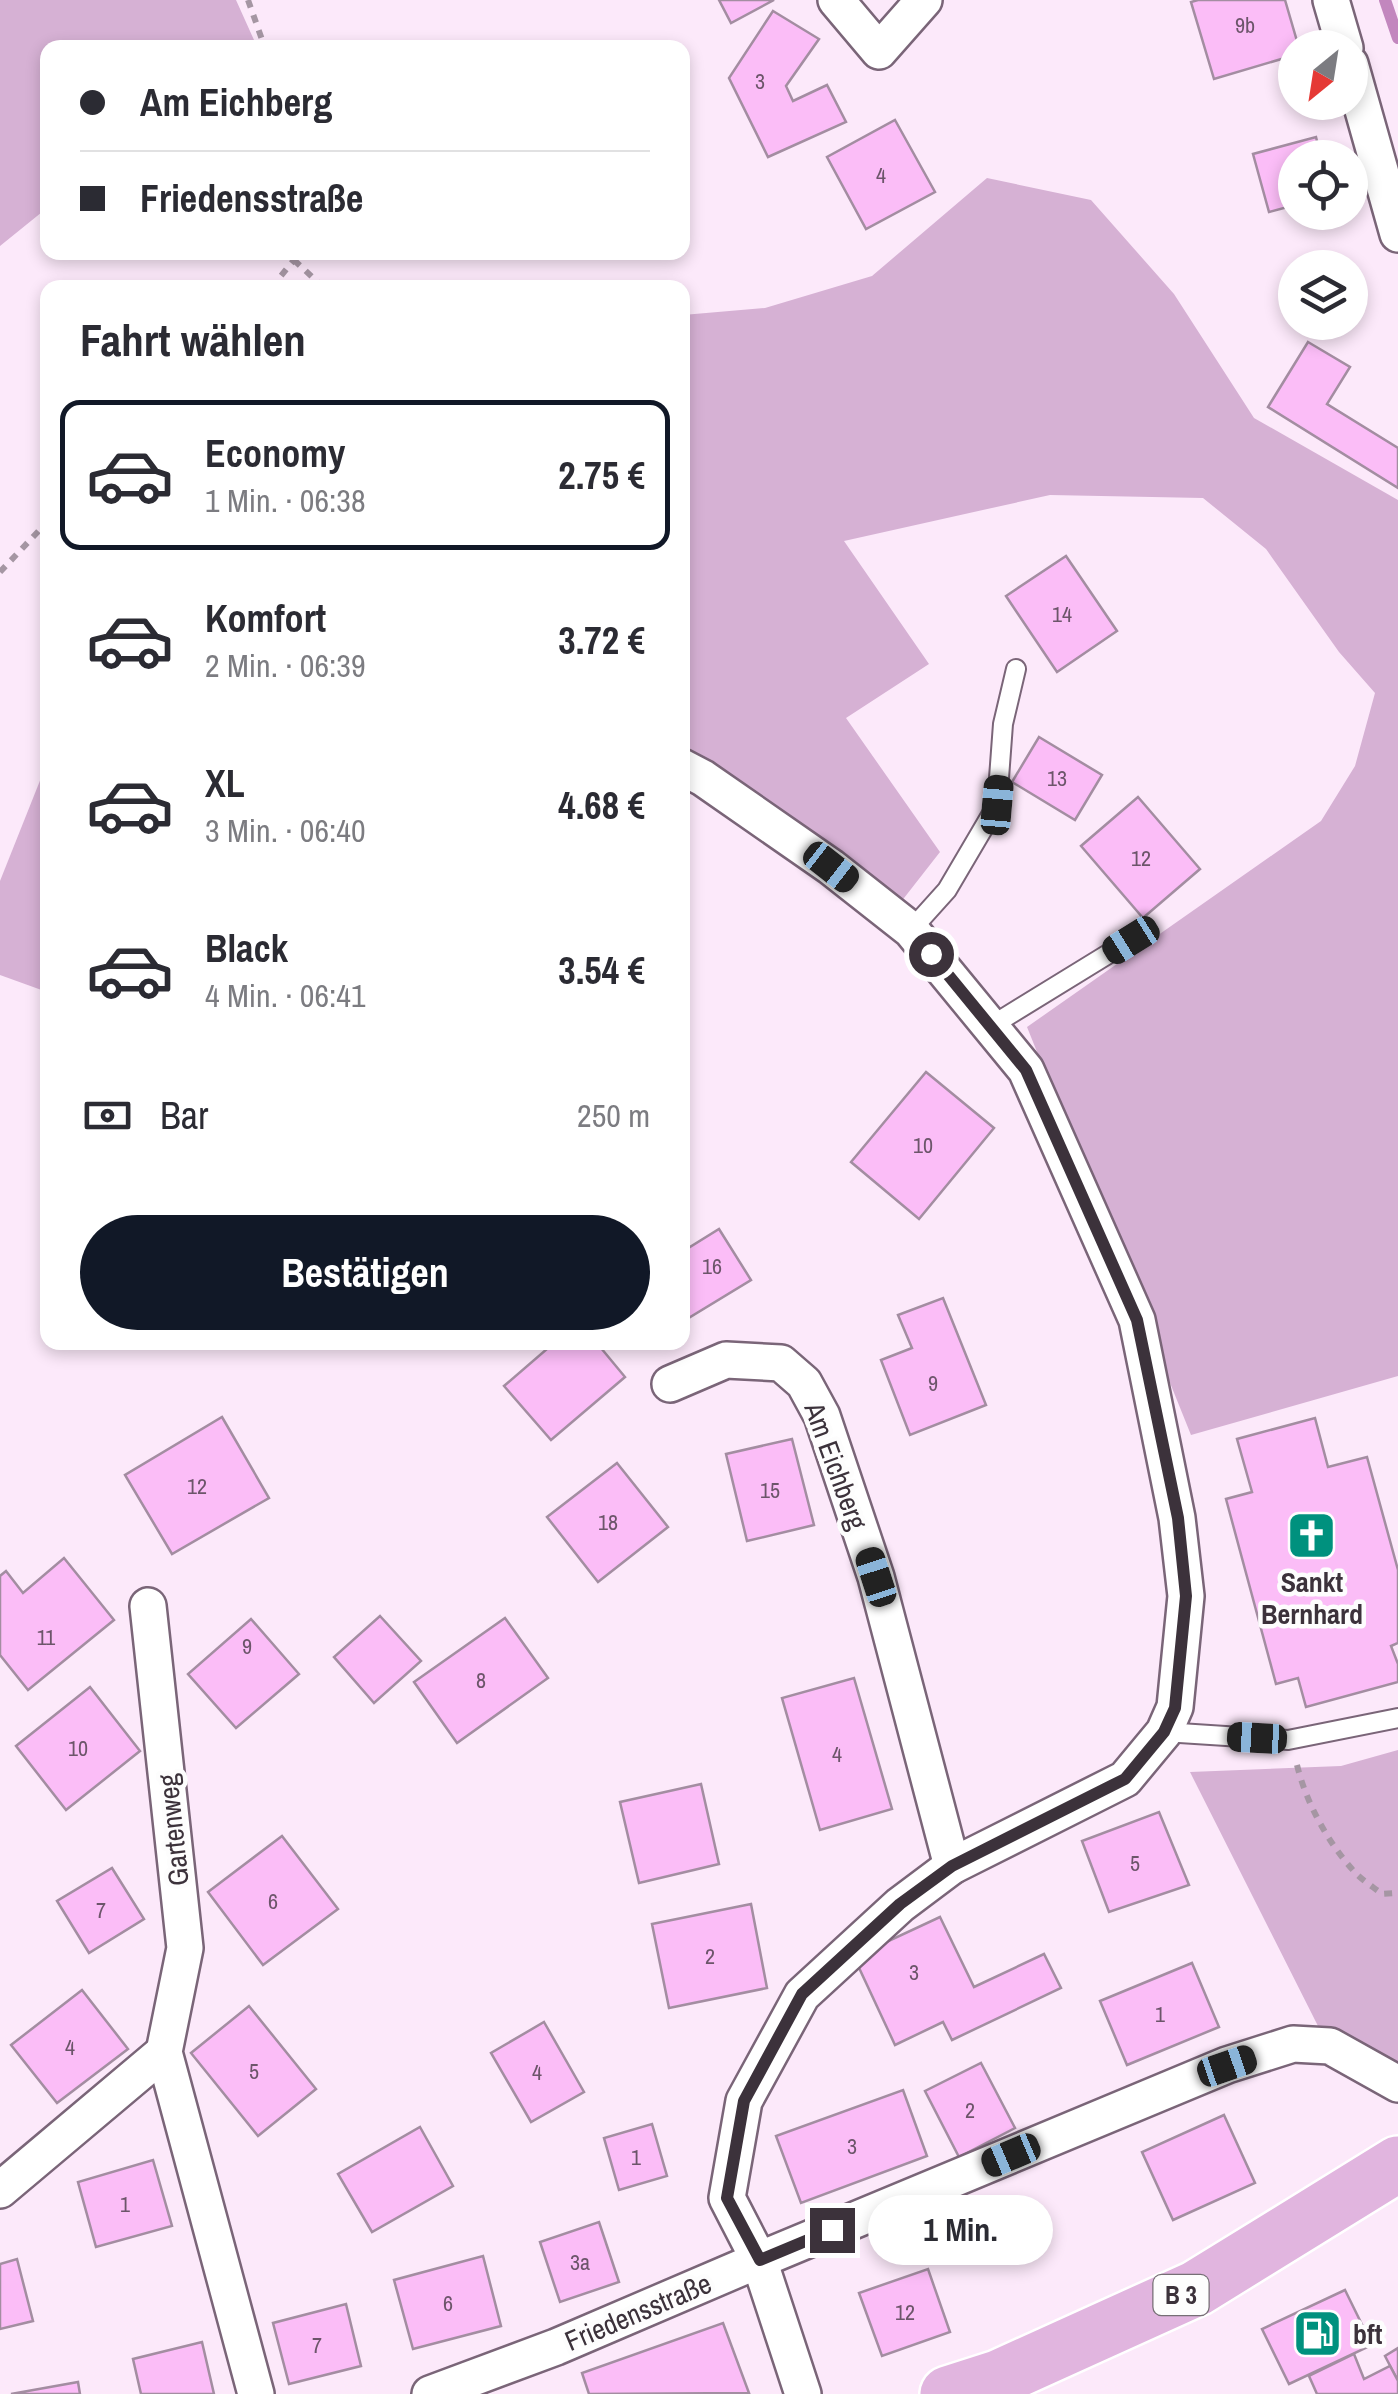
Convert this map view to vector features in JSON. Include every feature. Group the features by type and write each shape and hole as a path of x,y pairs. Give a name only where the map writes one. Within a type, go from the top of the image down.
{"main road":[{"name":"B 3","path":"948,2394 998,2378 1197,2288 1398,2164"}],"street":[{"path":"836,0 879,51 924,0"},
{"path":"1331,0 1340,30"},
{"path":"1366,120 1398,234"},
{"path":"690,771 831,867 911,930 1026,1070 1137,1320 1178,1518 1186,1596 1175,1708 1164,1732 1125,1779 952,1866 900,1904 802,1994 744,2101 727,2198 760,2260 804,2394"},
{"name":"Am Eichberg","path":"670,1384 726,1360 781,1364 804,1383 822,1416 876,1577 952,1866"},
{"name":"Gartenweg","path":"148,1606 186,1948 164,2052 256,2394"},
{"name":"Friedensstraße","path":"430,2394 556,2348 1227,2066 1293,2044 1330,2046 1398,2084"},
{"path":"0,2190 164,2052"}],"lane":[{"path":"911,930 947,890 997,805 1003,724 1016,668"},
{"path":"991,1026 1131,940"},
{"path":"1164,1732 1288,1740 1398,1718"}],"path":[{"path":"248,0 262,40"},
{"path":"299,260 317,280"},
{"path":"0,572 40,530"},
{"path":"1288,1740 1302,1786 1330,1840 1354,1872 1382,1894 1398,1893"}],"shaded area":[{"path":"0,0 236,0 254,40 40,40 40,214 0,246"},
{"path":"987,178 1091,200 1174,294 1254,418 1398,500 1398,1376 1191,1435 1027,1027 1321,821 1355,766 1375,693 1339,652 1266,549 1203,498 1050,495 844,541 929,664 846,718 940,852 897,907 690,765 690,314 765,308 872,276"},
{"path":"40,781 40,989 0,975 0,881"},
{"path":"1398,1750 1398,2067 1320,2030 1190,1772 1341,1766"}],"building":[{"path":"719,0 774,0 731,23"},
{"path":"1285,0 1294,30 1278,30 1278,60 1214,79 1191,2"},
{"path":"773,11 819,39 786,86 793,101 827,85 846,122 768,157 729,78"},
{"path":"895,120 935,192 866,229 827,157"},
{"path":"1278,147 1278,210 1269,212 1253,154"},
{"path":"1308,342 1350,367 1327,404 1398,448 1398,488 1268,407"},
{"path":"1066,556 1117,631 1057,672 1006,596"},
{"path":"1039,737 1102,775 1075,820 1012,782"},
{"path":"1138,797 1200,869 1143,918 1081,846"},
{"path":"926,1072 994,1128 919,1219 851,1162"},
{"path":"719,1229 751,1280 690,1317 690,1247"},
{"path":"943,1298 986,1405 910,1435 881,1360 912,1348 898,1315"},
{"path":"546,1350 603,1350 625,1377 551,1440 504,1386"},
{"path":"222,1417 269,1498 172,1554 125,1475"},
{"name":"Sankt Bernhard","path":"1315,1418 1328,1467 1367,1457 1398,1570 1398,1643 1391,1646 1398,1664 1398,1682 1306,1707 1298,1678 1276,1684 1226,1499 1252,1492 1237,1439"},
{"path":"792,1439 814,1525 747,1541 726,1454"},
{"path":"617,1463 668,1527 598,1582 547,1517"},
{"path":"64,1558 114,1620 28,1690 0,1655 0,1576 6,1571 23,1593"},
{"path":"380,1616 421,1661 374,1703 334,1657"},
{"path":"505,1618 548,1678 457,1743 414,1682"},
{"path":"251,1619 299,1674 236,1728 188,1674"},
{"path":"854,1678 892,1809 820,1830 782,1698"},
{"path":"90,1687 140,1751 66,1810 16,1746"},
{"path":"701,1784 719,1864 639,1883 620,1802"},
{"path":"1159,1812 1189,1885 1109,1912 1082,1841"},
{"path":"282,1836 338,1909 263,1965 208,1892"},
{"path":"112,1868 144,1919 89,1953 57,1901"},
{"path":"751,1904 767,1988 669,2008 652,1924"},
{"path":"940,1917 974,1987 1044,1954 1061,1988 952,2040 943,2022 895,2045 854,1957"},
{"path":"1192,1963 1219,2027 1127,2065 1100,2001"},
{"path":"82,1990 128,2049 57,2103 11,2045"},
{"path":"249,2006 316,2089 258,2136 191,2053"},
{"path":"544,2022 584,2092 531,2122 491,2053"},
{"path":"981,2063 1015,2128 959,2157 925,2091"},
{"path":"903,2090 927,2156 801,2203 776,2136"},
{"path":"1224,2115 1255,2183 1173,2220 1142,2152"},
{"path":"652,2124 667,2176 619,2190 604,2138"},
{"path":"420,2127 453,2186 372,2232 338,2174"},
{"path":"153,2160 172,2226 96,2247 78,2182"},
{"path":"599,2222 619,2282 560,2302 540,2242"},
{"path":"483,2256 501,2326 413,2349 394,2280"},
{"path":"17,2259 33,2321 0,2329 0,2264"},
{"path":"928,2269 950,2332 882,2356 859,2293"},
{"path":"1345,2290 1372,2345 1289,2384 1262,2329"},
{"path":"346,2304 361,2366 289,2384 273,2323"},
{"path":"723,2323 749,2393 589,2394 582,2373"},
{"path":"202,2342 214,2394 141,2394 133,2359"},
{"path":"1398,2348 1398,2381 1385,2356"},
{"path":"1354,2354 1364,2379 1390,2366 1398,2381 1398,2394 1317,2394 1309,2376"},
{"path":"78,2382 80,2394 11,2394"}],"waterway":[{"path":"1385,0 1398,38"}],"place":[{"name":"Sankt Bernhard","path":"1312,1535"},
{"name":"bft","path":"1318,2334"}],"route":[{"path":"832,2230 760,2260 727,2198 744,2101 802,1994 900,1904 952,1866 1125,1779 1164,1732 1175,1708 1186,1596 1178,1518 1137,1320 1026,1070 931,954"}]}
